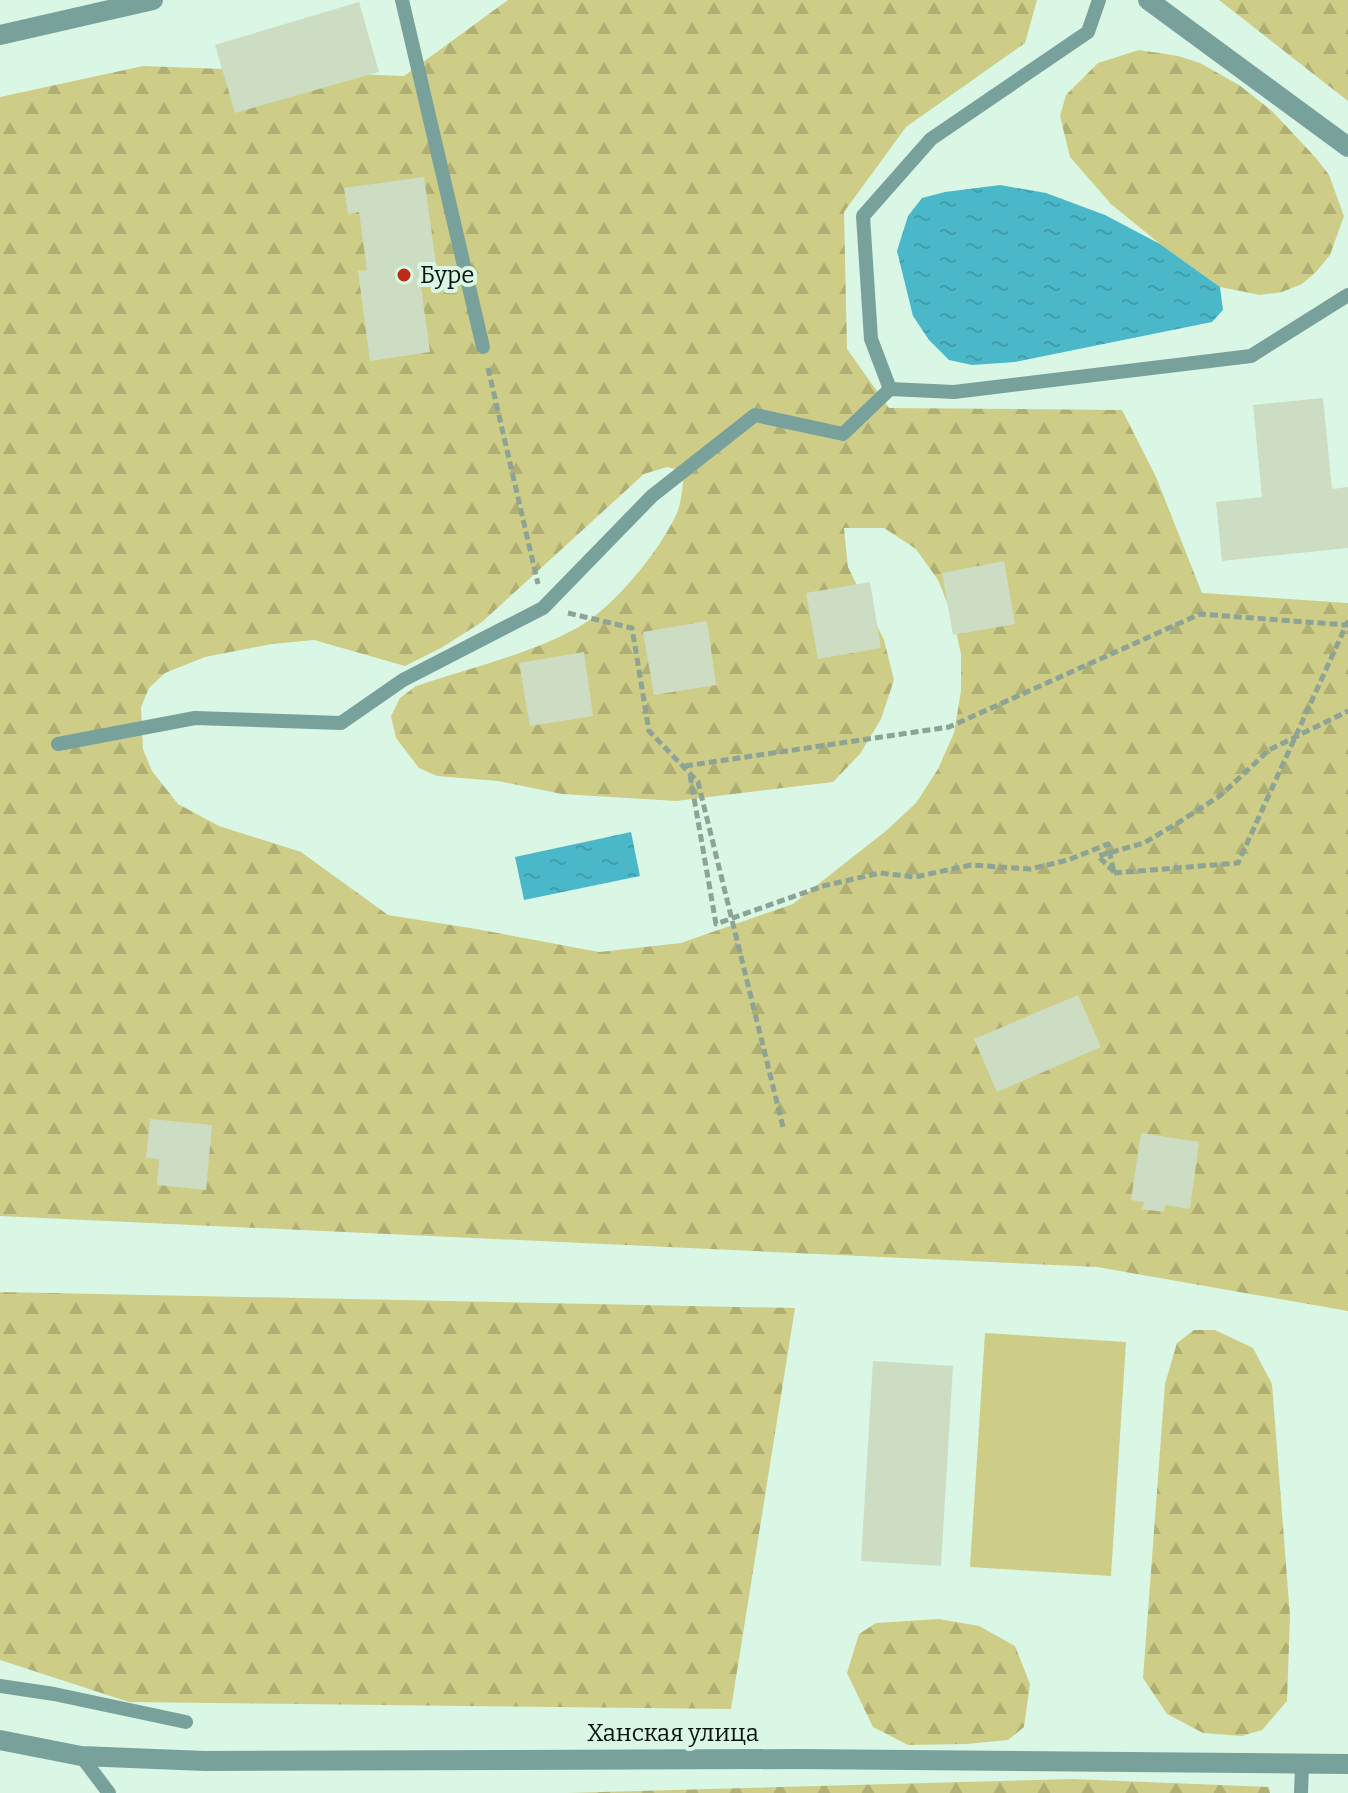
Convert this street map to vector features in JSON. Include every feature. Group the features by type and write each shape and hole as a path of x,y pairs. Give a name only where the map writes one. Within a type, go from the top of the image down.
{"street":[{"path":"0,35 153,0"},
{"path":"1148,0 1348,147"},
{"name":"Ханская улица","path":"0,1740 81,1756 205,1761 800,1759 1348,1764"}],"lane":[{"path":"402,0 483,347"},
{"path":"890,389 871,339 863,216 931,139 1088,32 1099,0"},
{"path":"58,744 195,718 341,723 403,680 543,608 652,496 755,415 843,434 890,389 954,392 1251,356 1348,295"},
{"path":"0,1686 54,1694 186,1722"},
{"path":"81,1756 109,1793"},
{"path":"1301,1793 1302,1765"}],"path":[{"path":"483,347 543,608 632,628 649,731 698,782 783,1127"},
{"path":"684,767 949,727 1200,614 1347,623 1238,863 1114,873"},
{"path":"1114,873 1098,856 1144,843 1221,795 1269,750 1348,711"},
{"path":"690,774 716,924 823,886 880,873 915,877 971,865 1030,869 1068,860 1108,844 1114,873"}],"green space":[{"path":"508,0 1037,0 1025,43 906,127 844,212 847,349 889,408 1122,410 1156,477 1202,593 1348,603 1348,1311 1097,1267 0,1216 0,97 143,66 404,76","holes":["667,467 685,471 679,508 669,528 647,561 606,607 558,638 416,686 400,698 391,716 396,738 419,768 437,776 498,781 562,794 676,801 833,782 860,754 881,719 894,680 884,640 848,567 844,528 884,528 916,549 938,580 953,617 961,654 961,691 954,733 938,769 916,803 887,830 793,904 681,943 599,952 388,915 301,852 219,826 178,804 152,771 143,749 141,707 149,688 165,673 205,657 272,644 314,640 405,666 482,622 644,474"]},
{"path":"1219,0 1348,0 1348,101"},
{"path":"1139,50 1200,63 1239,85 1272,111 1329,175 1344,216 1330,255 1302,284 1282,292 1260,295 1220,287 1111,204 1070,157 1060,116 1066,95 1098,63"},
{"path":"0,1292 795,1308 731,1709 129,1702 0,1660"},
{"path":"1194,1330 1215,1330 1253,1348 1272,1384 1290,1616 1287,1701 1262,1730 1242,1736 1203,1733 1167,1714 1143,1678 1165,1384 1177,1343"},
{"path":"985,1333 1126,1342 1111,1576 970,1567"},
{"path":"939,1619 979,1626 1015,1646 1030,1684 1024,1727 1008,1740 908,1745 873,1727 847,1673 859,1634 876,1623"},
{"path":"1072,1779 1269,1787 1270,1793 566,1793"}],"water":[{"path":"1000,185 1046,193 1105,215 1160,244 1220,287 1223,310 1212,322 1015,362 972,365 949,360 929,340 913,316 897,251 908,216 922,198"},
{"path":"631,832 640,876 524,900 515,857"}],"building":[{"path":"359,2 379,72 235,113 215,45"},
{"path":"424,177 438,278 420,280 430,352 370,361 358,271 367,270 359,212 348,214 344,188"},
{"path":"1323,398 1332,489 1348,487 1348,548 1222,561 1216,502 1262,497 1253,405"},
{"path":"1004,561 1015,624 953,635 942,573"},
{"path":"870,582 881,648 818,659 806,593"},
{"path":"707,621 716,685 654,695 643,632"},
{"path":"584,652 593,716 530,726 519,663"},
{"path":"1078,995 1101,1047 997,1092 974,1039"},
{"path":"150,1119 212,1125 206,1190 157,1185 159,1159 146,1158"},
{"path":"1141,1133 1199,1142 1190,1209 1165,1205 1164,1212 1142,1209 1144,1202 1131,1200"},
{"path":"873,1361 953,1366 941,1566 861,1561"}],"place":[{"name":"Буре","path":"404,275"}]}
